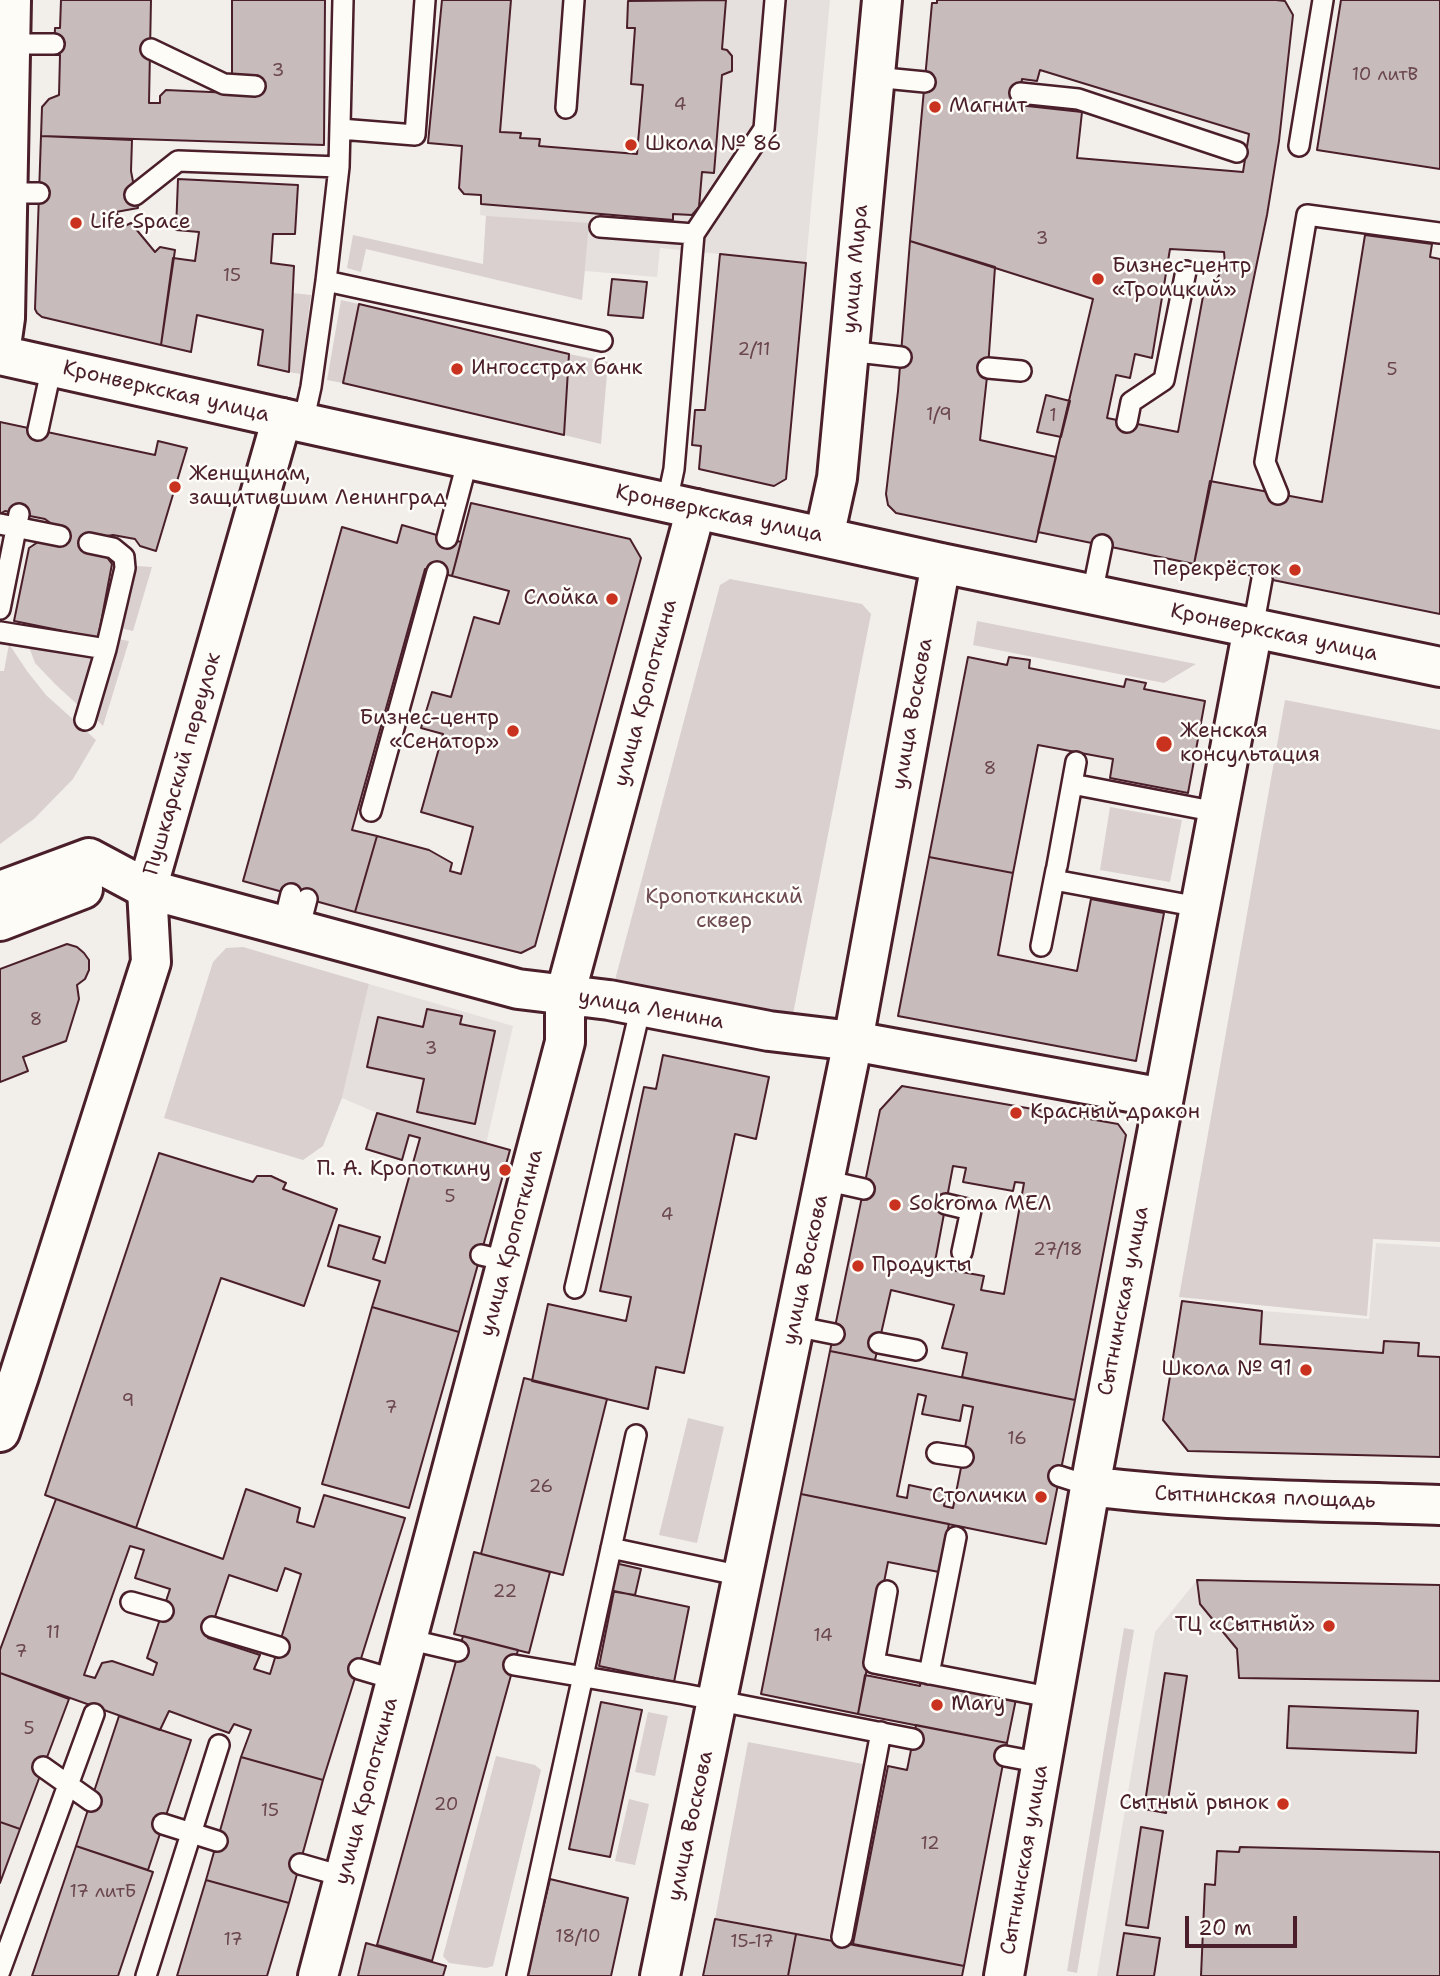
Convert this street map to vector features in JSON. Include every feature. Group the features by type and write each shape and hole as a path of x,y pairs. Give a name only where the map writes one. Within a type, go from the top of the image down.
{"street":[{"path":"0,354 23,193 10,44 11,0"},
{"name":"улица Мира","path":"824,537 837,478 881,0"},
{"name":"Кронверкская улица","path":"0,354 941,563 1440,667"},
{"name":"Пушкарский переулок","path":"0,1432 152,962 147,889 293,420"},
{"name":"улица Кропоткина","path":"318,1976 407,1639 494,1258 565,1042 565,995 681,506"},
{"name":"улица Воскова","path":"660,1976 853,1041 941,563"},
{"name":"Сытнинская улица","path":"1004,1976 1054,1698 1075,1481 1163,1098 1253,628"},
{"name":"улица Ленина","path":"0,891 89,858 147,889"},
{"name":"улица Ленина","path":"0,920 95,884 147,889 295,912 518,989 609,1000 782,1033 853,1041 1163,1098"},
{"name":"Сытнинская площадь","path":"1075,1481 1148,1494 1191,1497 1440,1505"}],"lane":[{"path":"293,420 311,387 326,281 339,167 340,129 332,86 343,0"},
{"path":"340,129 415,135 425,0"},
{"path":"566,108 574,0"},
{"path":"681,506 674,469 694,234 764,129 775,0"},
{"path":"1299,146 1323,0"},
{"path":"10,44 54,44"},
{"path":"151,49 224,84 255,86"},
{"path":"874,77 925,82"},
{"path":"1020,93 1078,99 1237,152"},
{"path":"135,195 178,161 339,167"},
{"path":"1278,494 1265,463 1307,215 1440,233"},
{"path":"600,227 694,234"},
{"path":"1126,422 1131,402 1164,380 1186,271"},
{"path":"326,281 602,341"},
{"path":"848,351 901,358"},
{"path":"38,430 52,366"},
{"path":"988,368 1021,371"},
{"path":"447,538 468,459"},
{"path":"0,609 12,522 60,536"},
{"path":"85,720 106,649 125,568 124,557 113,548 89,543"},
{"path":"1092,594 1102,545"},
{"path":"371,811 437,572"},
{"path":"1253,628 1262,579"},
{"path":"0,632 106,649"},
{"path":"1041,946 1076,762"},
{"path":"1072,785 1217,813"},
{"path":"1055,872 1199,907"},
{"path":"575,1288 642,1006"},
{"path":"824,1180 864,1189"},
{"path":"946,1204 971,1210 962,1252"},
{"path":"794,1326 834,1334"},
{"path":"879,1343 916,1350"},
{"path":"517,1976 636,1435"},
{"path":"937,1452 963,1457"},
{"path":"929,1674 956,1537"},
{"path":"611,1548 743,1576"},
{"path":"887,1591 874,1664 1054,1698"},
{"path":"131,1602 163,1611"},
{"path":"212,1627 279,1647"},
{"path":"407,1639 458,1651"},
{"path":"514,1665 913,1739"},
{"path":"359,1669 396,1680"},
{"path":"0,1971 94,1714"},
{"path":"842,1937 881,1732"},
{"path":"146,1976 219,1745"},
{"path":"1005,1756 1042,1763"},
{"path":"43,1767 91,1801"},
{"path":"163,1824 217,1841"},
{"path":"300,1864 345,1877"}],"shaded area":[{"name":"Школа № 86","path":"442,0 830,0 806,263 660,248 657,277 585,271 583,288 483,264 486,216 480,215 481,196 464,194 459,188 462,146 428,143"},
{"path":"369,984 513,1026 486,1144 377,1113 342,1098"},
{"name":"Школа № 91","path":"1376,1243 1440,1247 1440,1457 1188,1451 1163,1420 1182,1301 1262,1311 1369,1319"},
{"name":"Сытный рынок","path":"1197,1580 1440,1585 1440,1976 1097,1976 1155,1632"}],"green space":[{"path":"486,216 589,223 582,300 366,249 361,272 347,268 353,235 483,264"},
{"path":"292,293 311,295 301,374 289,372"},
{"path":"341,300 359,304 343,383 327,380"},
{"path":"569,354 608,362 601,444 564,435"},
{"path":"137,566 152,567 133,631 120,628"},
{"name":"Кропоткинский сквер","path":"730,579 862,604 871,614 793,1014 615,980 720,585"},
{"path":"977,621 1196,664 1164,683 973,645"},
{"path":"117,639 129,641 103,726 95,718"},
{"path":"9,644 46,695 96,740 73,779 34,819 0,844 0,671 4,671"},
{"path":"29,647 91,657 80,707 35,663"},
{"path":"1285,700 1440,730 1440,1242 1373,1239 1367,1316 1179,1297"},
{"path":"1110,807 1182,820 1170,882 1100,870"},
{"path":"243,947 369,984 342,1098 323,1146 303,1160 164,1118 213,962 226,948"},
{"path":"688,1418 724,1427 697,1543 659,1535"},
{"path":"1124,1628 1134,1630 1077,1973 1067,1971"},
{"path":"648,1712 668,1716 655,1776 635,1772"},
{"path":"748,1742 863,1764 829,1940 715,1919"},
{"path":"496,1756 535,1765 541,1770 493,1966 486,1968 449,1963 443,1956"},
{"path":"629,1799 649,1804 635,1865 615,1861"}],"building":[{"path":"61,0 151,0 149,103 160,103 160,96 166,90 255,94 232,76 232,0 325,0 324,145 41,136 42,107 49,99 59,95 60,55 54,55 55,28 60,28"},
{"path":"442,0 511,0 500,132 521,133 520,138 540,139 539,146 637,154 643,85 631,84 635,28 627,28 628,1 726,0 722,49 732,56 732,71 722,75 714,173 702,172 699,207 692,215 673,214 673,220 481,204 481,195 464,194 459,188 462,146 428,143"},
{"name":"Бизнес-центр «Троицкий»","path":"937,0 1276,0 1285,1 1293,15 1279,141 1267,215 1194,564 1038,532 1093,299 910,241 932,3 937,3","holes":["1040,70 1249,134 1243,172 1077,158 1082,112 1018,105 1022,79 1037,81","1170,249 1224,252 1225,264 1210,292 1204,291 1178,432 1107,418 1116,375 1130,378 1135,354 1152,358"]},
{"path":"1341,0 1440,0 1440,169 1317,150"},
{"path":"41,136 132,140 131,171 138,208 116,212 125,226 131,223 155,252 160,247 175,250 161,345 42,317 37,313"},
{"path":"178,179 298,185 295,234 273,234 271,263 294,266 289,372 258,365 263,330 197,315 191,352 161,345 173,258 195,261 199,232 176,230"},
{"path":"1365,235 1432,244 1430,257 1440,259 1440,614 1194,564 1210,481 1322,502"},
{"path":"910,241 995,267 980,440 1056,457 1036,542 896,513 888,505 886,494 898,391"},
{"path":"720,254 806,263 786,479 774,486 699,469 701,446 692,445 695,410 705,410"},
{"path":"612,279 647,282 643,318 608,315"},
{"name":"Ингосстрах банк","path":"359,304 569,354 564,435 343,383"},
{"path":"1046,395 1070,401 1061,437 1037,432"},
{"path":"0,422 155,455 158,441 187,448 156,551 140,546 135,539 113,535 101,537 106,556 112,564 98,638 14,621 29,548 38,542 58,546 62,527 45,519 5,511 0,514"},
{"name":"Бизнес-центр «Сенатор»","path":"471,503 630,539 641,558 535,946 521,953 355,912 377,836 429,850 452,863 450,871 461,874 473,827 421,812 443,734 421,728 432,692 451,697 474,617 499,624 509,591 452,576"},
{"name":"Бизнес-центр «Сенатор»","path":"402,525 461,542 452,576 425,569 352,830 377,836 355,912 243,881 342,527 397,543"},
{"path":"968,657 1007,665 1009,657 1030,660 1029,668 1124,687 1126,679 1146,683 1144,689 1205,701 1188,793 1110,778 1113,759 1038,745 1013,873 929,857"},
{"path":"929,857 1013,873 998,955 1077,971 1091,899 1164,913 1136,1061 898,1016"},
{"path":"67,944 84,953 89,960 89,970 85,979 77,985 79,999 66,1041 23,1057 28,1071 0,1082 0,969"},
{"path":"427,1009 462,1016 460,1024 495,1031 475,1124 417,1112 424,1079 367,1067 378,1017 423,1027"},
{"path":"663,1055 769,1077 756,1139 735,1134 684,1373 656,1367 648,1409 532,1381 548,1304 626,1321 631,1297 600,1291 644,1087 656,1089"},
{"path":"902,1086 1118,1124 1126,1135 1075,1400 962,1377 967,1353 942,1348 954,1305 891,1290 875,1360 830,1351 880,1110","holes":["953,1166 966,1168 963,1182 1013,1191 1015,1182 1024,1183 1004,1294 981,1290 984,1276 934,1267"]},
{"path":"377,1113 510,1150 459,1332 372,1307 380,1281 328,1266 339,1225 380,1237 373,1259 385,1263 420,1138 409,1135 402,1160 366,1149"},
{"path":"159,1153 253,1182 257,1176 271,1176 286,1183 283,1189 337,1209 304,1306 221,1278 136,1528 45,1495"},
{"name":"Школа № 91","path":"1182,1301 1262,1311 1260,1344 1383,1353 1384,1341 1419,1343 1418,1356 1440,1357 1440,1457 1188,1451 1163,1420"},
{"path":"372,1307 459,1332 409,1508 322,1484"},
{"path":"830,1351 1075,1400 1046,1544 801,1494","holes":["918,1394 926,1396 922,1414 960,1421 963,1405 973,1407 953,1508 944,1506 946,1493 909,1485 907,1498 897,1496"]},
{"path":"524,1378 607,1399 563,1575 481,1554"},
{"path":"246,1489 300,1508 297,1522 314,1527 324,1495 405,1518 323,1780 241,1757 251,1730 234,1724 229,1733 169,1711 160,1730 0,1673 0,1650 56,1499 223,1559","holes":["130,1546 144,1550 135,1578 170,1589 147,1658 157,1663 153,1675 112,1661 102,1663 95,1678 84,1675","285,1568 301,1574 270,1674 254,1669 260,1655 208,1638 229,1575 277,1591"]},
{"path":"801,1494 949,1524 939,1572 888,1562 858,1714 761,1694"},
{"path":"474,1552 550,1572 529,1653 454,1634"},
{"path":"615,1563 641,1569 635,1595 610,1591"},
{"name":"ТЦ «Сытный»","path":"1197,1580 1440,1585 1440,1681 1239,1678 1237,1649 1200,1604"},
{"path":"614,1591 689,1607 674,1682 599,1666"},
{"path":"463,1636 518,1650 432,1961 377,1945"},
{"path":"0,1673 69,1699 20,1829 0,1822"},
{"path":"1165,1673 1187,1676 1166,1813 1144,1809"},
{"name":"Mary","path":"865,1675 920,1686 921,1680 1016,1699 1007,1743 858,1714"},
{"path":"601,1702 642,1710 610,1857 569,1849"},
{"path":"1289,1706 1418,1711 1416,1753 1287,1748"},
{"path":"119,1716 191,1740 148,1870 76,1846"},
{"path":"916,1725 1007,1743 964,1966 853,1944 888,1766 907,1770"},
{"path":"241,1757 323,1780 289,1903 206,1880"},
{"path":"0,1822 20,1829 0,1883"},
{"path":"1141,1827 1163,1831 1148,1928 1126,1925"},
{"path":"76,1846 153,1872 118,1976 32,1976"},
{"path":"1240,1847 1440,1852 1440,1976 1201,1976 1205,1884 1215,1885 1217,1851 1239,1852"},
{"path":"550,1879 628,1898 611,1976 527,1976"},
{"path":"206,1880 289,1903 267,1976 177,1976"},
{"path":"715,1919 796,1934 788,1976 703,1976"},
{"path":"1124,1933 1160,1938 1154,1976 1117,1976"},
{"path":"796,1934 964,1966 962,1976 788,1976"},
{"path":"366,1943 446,1966 443,1976 358,1976"}],"place":[{"name":"Магнит","path":"935,107"},
{"name":"Школа № 86","path":"631,145"},
{"name":"Life Space","path":"76,223"},
{"name":"Бизнес-центр «Троицкий»","path":"1098,279"},
{"name":"Ингосстрах банк","path":"457,369"},
{"name":"Женщинам, защитившим Ленинград","path":"175,487"},
{"name":"Перекрёсток","path":"1295,570"},
{"name":"Слойка","path":"612,599"},
{"name":"Бизнес-центр «Сенатор»","path":"513,731"},
{"name":"Женская консультация","path":"1164,744"},
{"name":"Красный дракон","path":"1016,1113"},
{"name":"П. А. Кропоткину","path":"505,1170"},
{"name":"Sokroma МЕЛ","path":"895,1205"},
{"name":"Продукты","path":"858,1266"},
{"name":"Школа № 91","path":"1306,1370"},
{"name":"Столички","path":"1041,1497"},
{"name":"ТЦ «Сытный»","path":"1329,1626"},
{"name":"Mary","path":"937,1705"},
{"name":"Сытный рынок","path":"1283,1804"}]}
